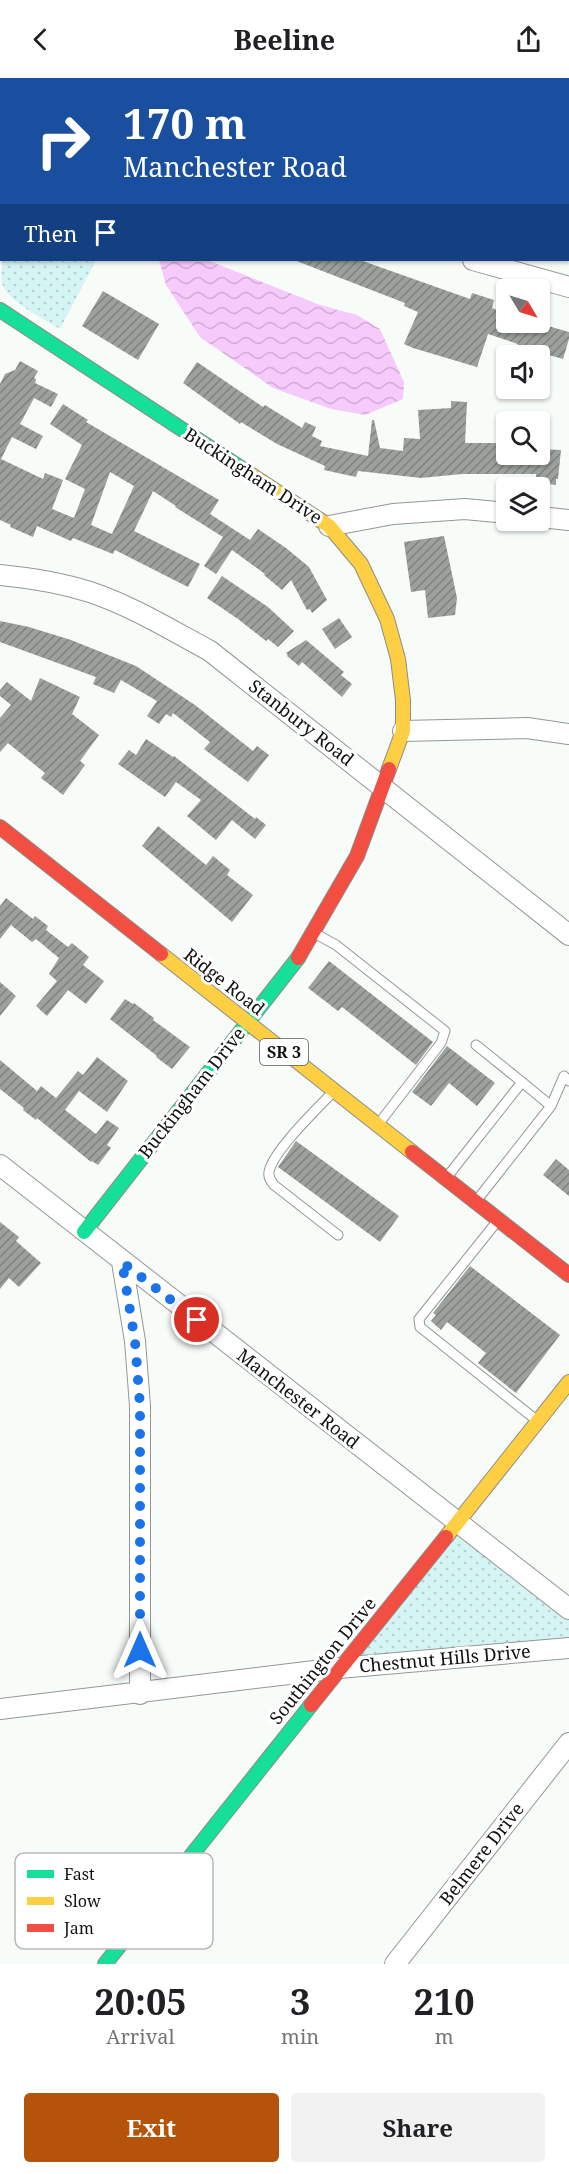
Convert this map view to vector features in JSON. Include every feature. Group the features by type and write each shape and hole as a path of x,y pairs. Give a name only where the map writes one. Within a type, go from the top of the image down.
{"street":[{"path":"477,261 569,287"},
{"name":"Buckingham Drive","path":"0,310 329,526 361,564 387,619 398,659 403,700 403,731 357,856 303,951 84,1232"},
{"path":"329,526 393,514 465,509 496,512"},
{"path":"550,518 569,520"},
{"name":"Stanbury Road","path":"0,575 34,578 91,593 152,620 210,651 569,935"},
{"path":"403,731 526,728 569,734"},
{"name":"Ridge Road","path":"0,826 569,1275"},
{"name":"Manchester Road","path":"0,1165 569,1609"},
{"path":"122,1262 135,1341 140,1406 140,1694"},
{"name":"Southington Drive","path":"193,1853 339,1668 458,1524 569,1382"},
{"name":"Chestnut Hills Drive","path":"0,1709 140,1694 339,1668 569,1648"},
{"name":"Belmere Drive","path":"395,1964 569,1743"},
{"name":"Southington Drive","path":"105,1964 117,1949"}],"lane":[{"path":"314,932 336,945 445,1031 441,1043 377,1125"},
{"path":"476,1046 551,1106"},
{"path":"476,1202 551,1106 567,1076"},
{"path":"446,1178 522,1082"},
{"path":"334,1091 278,1154 269,1173 274,1185 338,1235"},
{"path":"499,1220 419,1319 420,1327 539,1422"}],"shaded area":[{"path":"3,261 95,261 60,329 12,298 2,284"},
{"path":"458,1524 569,1609 569,1648 339,1668"}],"water":[{"path":"159,261 210,261 320,305 357,315 380,329 404,382 403,399 365,415 331,409 273,388 200,337 166,285"}],"building":[{"path":"297,261 363,261 470,299 472,293 494,300 492,308 496,310 496,333 550,333 550,327 569,332 569,339 563,359 550,355 550,345 518,345 488,334 477,367 404,344 418,312 404,306 405,303"},
{"path":"103,291 159,324 138,360 82,326"},
{"path":"20,361 38,371 34,378 35,383 58,394 51,407 34,398 20,424 43,436 36,449 12,437 1,459 43,479 45,473 63,480 52,509 74,518 85,489 65,479 82,445 50,424 63,404 88,420 86,422 219,500 210,514 250,540 258,529 286,548 309,567 327,600 312,613 310,609 307,610 291,580 282,590 265,574 232,550 216,574 204,566 223,537 153,491 134,531 200,564 188,587 115,550 113,554 73,538 71,541 37,526 33,537 0,520 0,384 5,374 15,370","holes":["110,472 134,486 112,534 91,525"]},
{"path":"197,362 263,407 265,405 302,428 305,422 316,427 312,436 322,441 320,446 368,456 372,420 374,420 380,448 403,451 404,438 420,439 418,410 451,408 451,401 467,402 465,443 496,443 496,465 550,465 550,449 561,450 558,479 556,479 556,485 550,484 550,477 536,477 536,474 462,474 421,478 358,471 356,477 324,470 325,466 277,444 241,422 240,424 183,383"},
{"path":"444,536 457,598 455,615 428,618 425,590 411,592 404,542"},
{"path":"222,576 268,607 294,631 278,647 268,639 266,641 207,598"},
{"path":"339,618 352,637 335,649 322,629"},
{"path":"0,621 71,640 136,666 195,705 253,751 257,746 269,755 248,782 204,749 210,742 173,713 171,717 166,714 159,724 147,716 157,701 121,680 114,693 93,684 96,677 0,642"},
{"path":"306,640 344,672 341,675 352,684 342,697 302,662 299,666 287,656 286,653"},
{"path":"40,678 80,697 72,714 99,735 80,761 85,765 63,795 41,778 45,773 8,743 0,752 0,718 11,705 0,696 0,690 7,682 31,701"},
{"path":"146,739 174,756 255,819 256,817 266,825 255,839 232,820 216,840 187,816 201,800 176,782 165,797 118,764 129,750 136,755"},
{"path":"158,826 206,865 213,856 230,870 227,875 253,895 232,922 142,846"},
{"path":"6,898 33,919 35,916 48,926 46,930 68,947 72,943 89,957 83,965 104,981 86,1004 68,990 47,1016 36,1006 57,981 49,974 59,958 36,939 32,942 11,925 0,939 0,906"},
{"path":"329,961 433,1042 416,1065 342,1007 338,1011 308,988"},
{"path":"0,982 16,996 0,1016"},
{"path":"125,999 134,1003 190,1047 172,1069 110,1019"},
{"path":"447,1046 495,1083 477,1106 449,1083 431,1106 412,1092"},
{"path":"97,1057 128,1081 107,1112 79,1091 65,1110 96,1134 107,1120 119,1128 107,1145 111,1148 98,1165 91,1162 37,1118 36,1120 23,1110 24,1108 0,1089 0,1060 37,1091 41,1086 56,1098 78,1071 83,1075"},
{"path":"296,1141 399,1216 380,1242 278,1167"},
{"path":"556,1159 569,1170 569,1196 543,1175"},
{"path":"0,1222 19,1237 16,1241 41,1263 19,1287 9,1278 0,1289"},
{"path":"470,1266 560,1335 516,1393 478,1363 486,1353 447,1322 441,1330 431,1321 436,1315 433,1313"}],"traffic: fast":[{"path":"0,310 244,470"},
{"path":"84,1232 298,958"},
{"path":"193,1853 311,1705"},
{"path":"105,1964 117,1949"}],"traffic: slow":[{"path":"244,470 329,526 361,564 387,619 398,659 403,700 403,731 389,769"},
{"path":"161,954 412,1152"},
{"path":"446,1537 569,1382"}],"traffic: jam":[{"path":"298,958 357,856 389,769"},
{"path":"0,827 161,954"},
{"path":"412,1152 569,1275"},
{"path":"311,1705 446,1537"}],"route":[{"path":"140,1650 140,1406 135,1341 122,1262 197,1320"}]}
